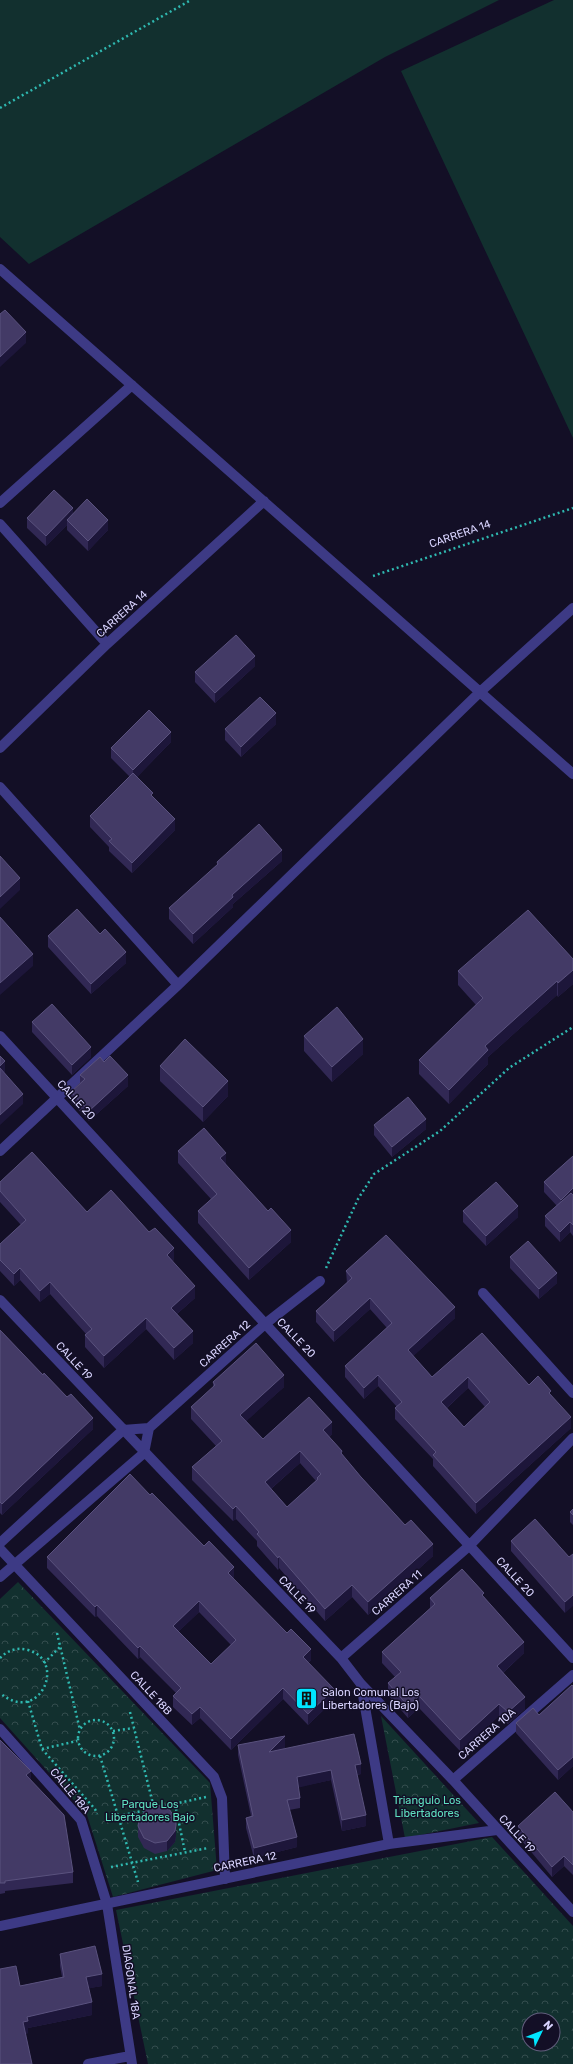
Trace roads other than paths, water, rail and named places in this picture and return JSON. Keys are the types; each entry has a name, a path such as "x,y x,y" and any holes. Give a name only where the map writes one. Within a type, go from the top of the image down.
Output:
{"street":[{"path":"0,269 573,774"},
{"path":"0,503 132,385"},
{"name":"CARRERA 14","path":"0,748 107,644 264,502"},
{"path":"0,524 107,644"},
{"path":"0,1151 178,985 480,692 573,608"},
{"path":"0,787 178,985"},
{"name":"CALLE 20","path":"0,1036 573,1658"},
{"name":"CARRERA 12","path":"149,1428 265,1324 320,1281"},
{"path":"483,1293 573,1394"},
{"name":"CALLE 19","path":"0,1300 144,1453 341,1658 361,1684 453,1780 573,1912"},
{"path":"0,1542 123,1430 149,1428 144,1453 0,1577"},
{"name":"CARRERA 11","path":"341,1658 469,1546 573,1438"},
{"name":"CALLE 18B","path":"0,1549 13,1565 214,1777 221,1794 225,1879"},
{"name":"CARRERA 10A","path":"453,1780 573,1675"},
{"path":"361,1684 389,1844"},
{"name":"CALLE 18A","path":"0,1729 81,1820 107,1904"},
{"name":"CARRERA 12","path":"0,1926 389,1844 497,1830"},
{"name":"DIAGONAL 18A","path":"107,1904 131,2060"},
{"path":"88,2064 131,2060"}],"place":[{"name":"Salon Comunal Los Libertadores (Bajo)","path":"307,1698"}],"park label":[{"name":"Triangulo Los Libertadores","path":"427,1806"},
{"name":"Parque Los Libertadores Bajo","path":"150,1810"}]}
